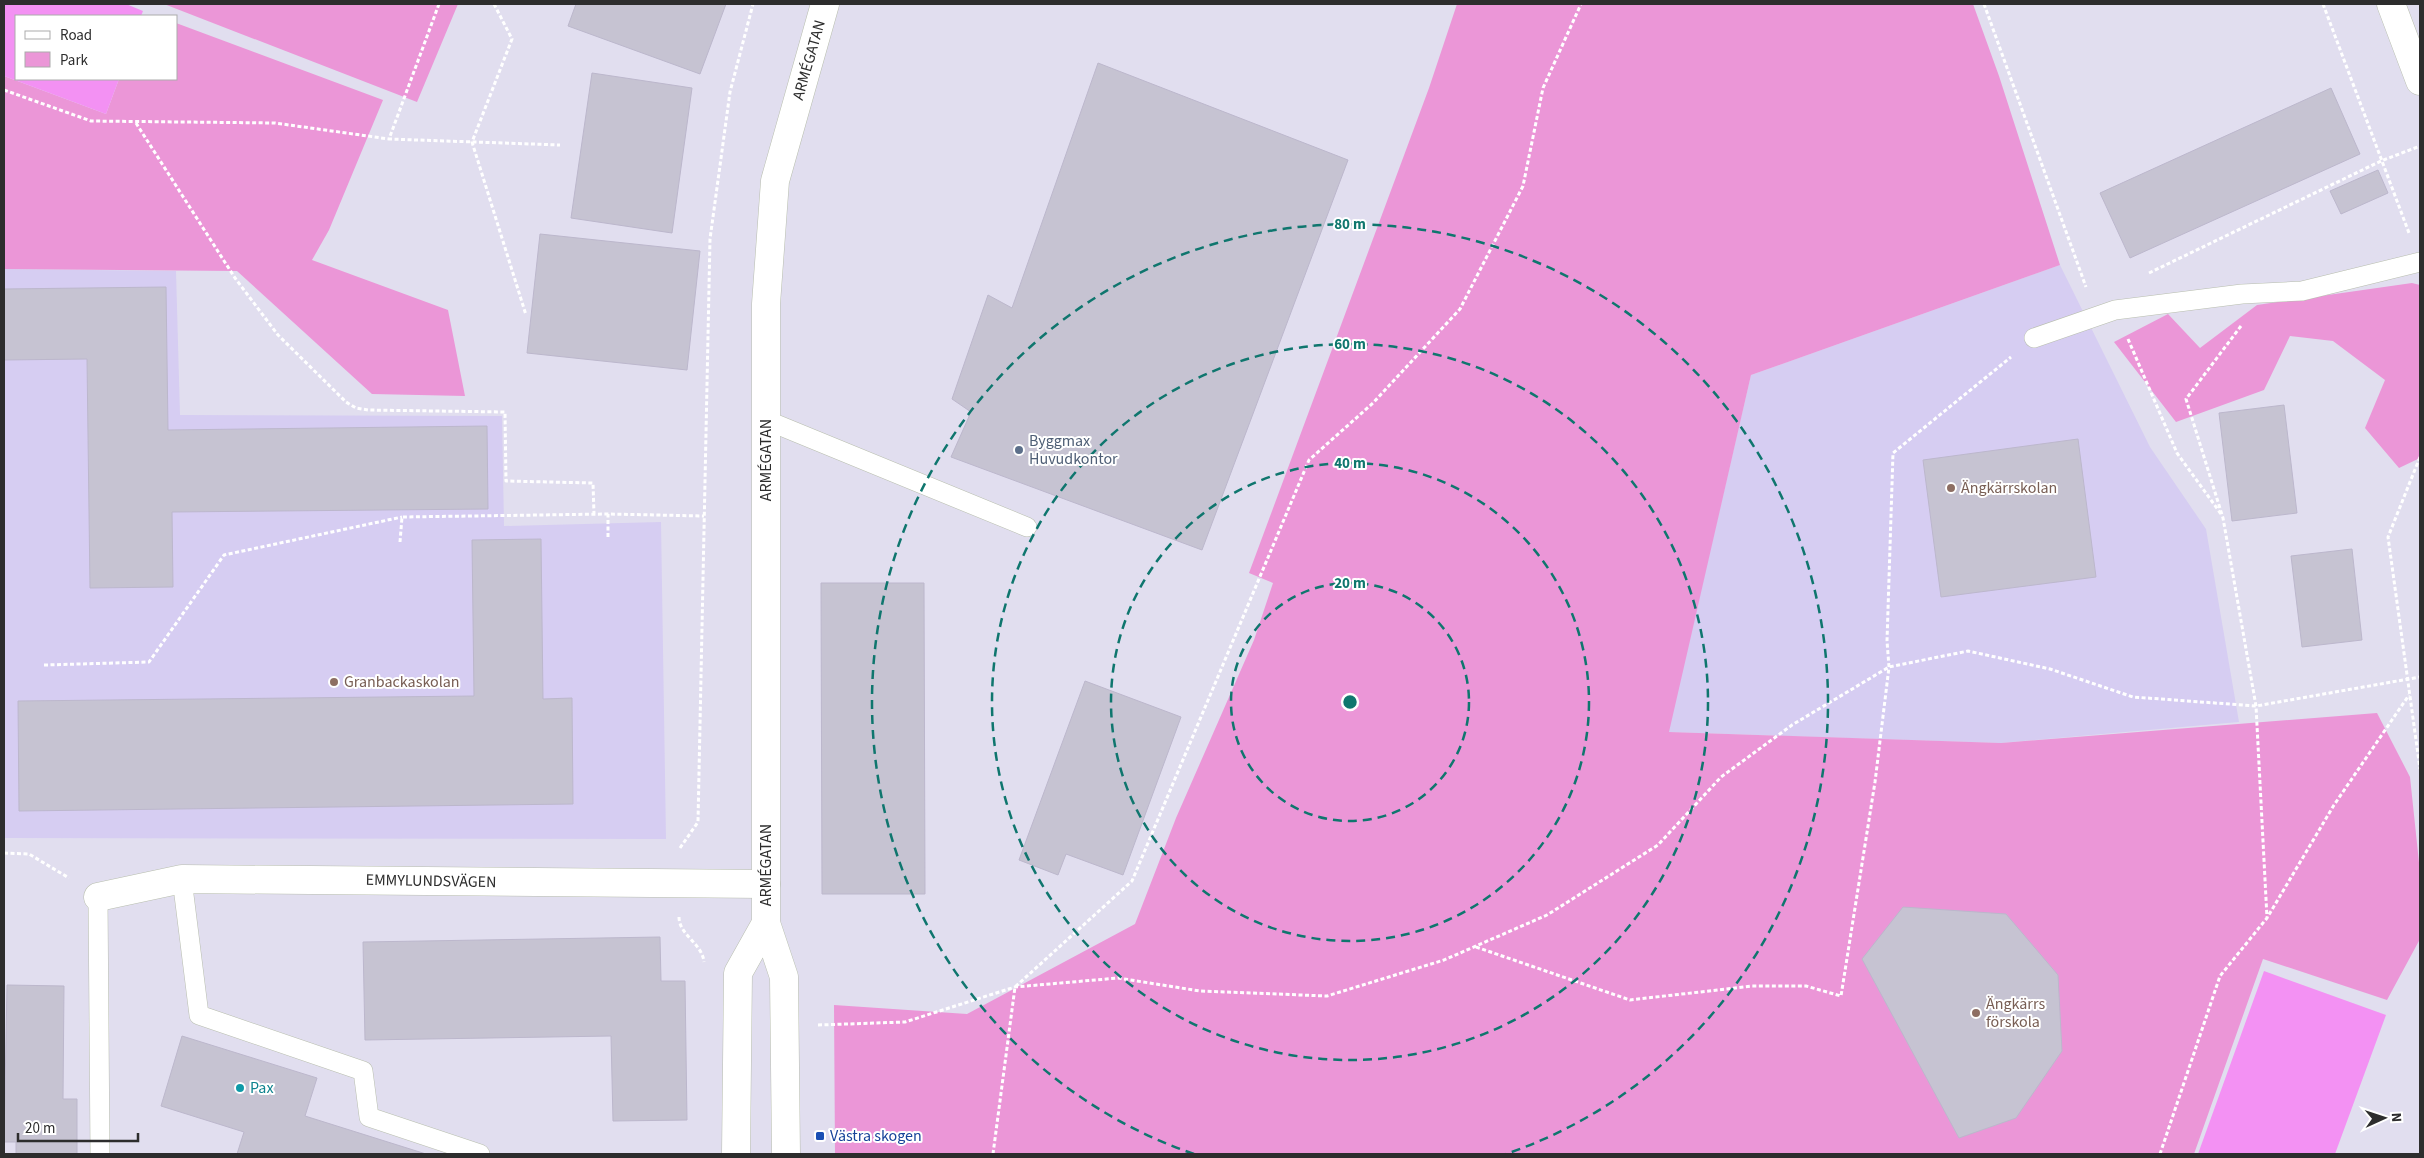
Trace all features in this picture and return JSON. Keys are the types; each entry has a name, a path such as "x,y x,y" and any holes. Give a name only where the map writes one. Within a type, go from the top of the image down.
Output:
{"street":[{"name":"ARMÉGATAN","path":"786,1154 784,977 766,923 766,304 775,181 825,4"},
{"path":"2391,4 2417,64"},
{"name":"EMMYLUNDSVÄGEN","path":"98,897 182,879 766,884"},
{"name":"ARMÉGATAN","path":"736,1154 738,973 766,923"}],"lane":[{"path":"2034,338 2115,310 2242,294 2302,291 2420,262"},
{"path":"766,420 1027,527"},
{"path":"182,879 199,1015 363,1071 369,1118 480,1154"},
{"path":"98,897 100,1154"}],"path":[{"path":"389,138 439,4"},
{"path":"494,4 512,39 472,142 526,315"},
{"path":"704,964 703,954 679,925 678,883 680,847 698,822 710,239 730,92 753,4"},
{"path":"993,1154 1015,987 1132,881 1309,460 1373,403 1460,309 1523,186 1543,88 1581,4"},
{"path":"1984,4 2084,286 2115,310 2177,453 2223,518"},
{"path":"2323,4 2410,238"},
{"path":"4,90 90,122 275,123 389,138 560,145"},
{"path":"136,123 235,278 278,335 346,402 356,408 368,410 505,412 506,481 593,483 594,514"},
{"path":"2115,310 2143,276 2381,161 2420,146"},
{"path":"2266,293 2186,399 2223,518 2256,706 2267,918"},
{"path":"1476,946 1630,1000 1752,986 1806,986 1841,996 1875,782 1889,667 1887,641 1893,453 2034,338"},
{"path":"2420,457 2388,537 2420,769"},
{"path":"44,665 149,662 224,556 402,517 594,514 704,516"},
{"path":"608,514 608,537"},
{"path":"400,542 402,517"},
{"path":"784,1025 905,1022 1015,987 1118,978 1200,991 1327,996 1444,960 1547,915 1658,845 1721,777 1792,725 1889,667 1968,651 2050,669 2133,697 2256,706 2420,677"},
{"path":"2160,1154 2220,976 2267,918 2334,805 2409,695"},
{"path":"4,853 29,854 98,897"}],"shaded area":[{"path":"4,4 126,4 143,11 141,15 15,15 15,80 119,80 106,114 4,76"},
{"name":"Ängkärrskolan","path":"2060,265 2150,447 2206,529 2239,722 2001,743 1668,732 1751,375"},
{"name":"Granbackaskolan","path":"4,269 176,271 180,415 502,416 504,526 661,522 666,839 4,838"},
{"path":"2264,971 2386,1015 2335,1154 2198,1154"}],"green space":[{"path":"164,4 458,4 417,102"},
{"path":"1457,4 1973,4 1999,76 2060,265 1751,375 1669,732 2001,743 2377,713 2410,777 2420,872 2420,939 2387,1000 2263,959 2194,1154 835,1154 834,1005 967,1014 1135,924 1176,818 1254,640 1273,583 1249,573 1429,88"},
{"path":"178,24 383,100 329,230 312,260 448,310 465,396 372,394 237,271 4,269 4,76 106,114 119,80 178,80"},
{"path":"2412,283 2420,285 2420,458 2399,468 2365,428 2385,380 2333,341 2290,336 2264,390 2176,422 2114,342 2168,314 2200,348 2257,305"}],"building":[{"path":"576,4 726,4 700,74 568,26"},
{"path":"1098,63 1348,160 1202,550 951,457 971,412 952,399 988,295 1012,308"},
{"path":"592,73 692,88 672,233 571,218"},
{"path":"2331,88 2360,154 2130,258 2100,193"},
{"path":"2378,170 2388,193 2341,214 2330,191"},
{"path":"540,234 700,251 687,370 527,353"},
{"path":"166,287 168,430 487,426 488,509 172,512 173,587 90,588 87,359 4,360 4,289"},
{"path":"2284,405 2297,513 2232,521 2219,413"},
{"path":"2078,439 2096,577 1941,597 1923,460"},
{"path":"541,539 543,699 572,698 573,804 19,811 18,701 474,696 472,540"},
{"path":"2352,549 2362,640 2302,647 2291,556"},
{"path":"821,583 924,583 925,894 822,894"},
{"path":"1085,681 1181,717 1123,875 1066,854 1058,875 1019,860"},
{"name":"Ängkärrs förskola","path":"1903,907 2006,914 2058,975 2062,1051 2016,1118 1959,1138 1862,959"},
{"path":"660,937 661,981 685,981 687,1120 613,1121 611,1036 365,1040 363,942"},
{"path":"7,985 64,986 63,1099 77,1099 77,1154 16,1154 16,1142 4,1142"},
{"name":"Pax","path":"182,1036 317,1078 305,1116 426,1154 237,1154 244,1132 161,1106"}],"place":[{"name":"Byggmax Huvudkontor","path":"1019,450"},
{"name":"Ängkärrskolan","path":"1951,488"},
{"name":"Granbackaskolan","path":"334,682"},
{"name":"Ängkärrs förskola","path":"1976,1013"},
{"name":"Pax","path":"240,1088"},
{"name":"Västra skogen","path":"820,1136"}]}
